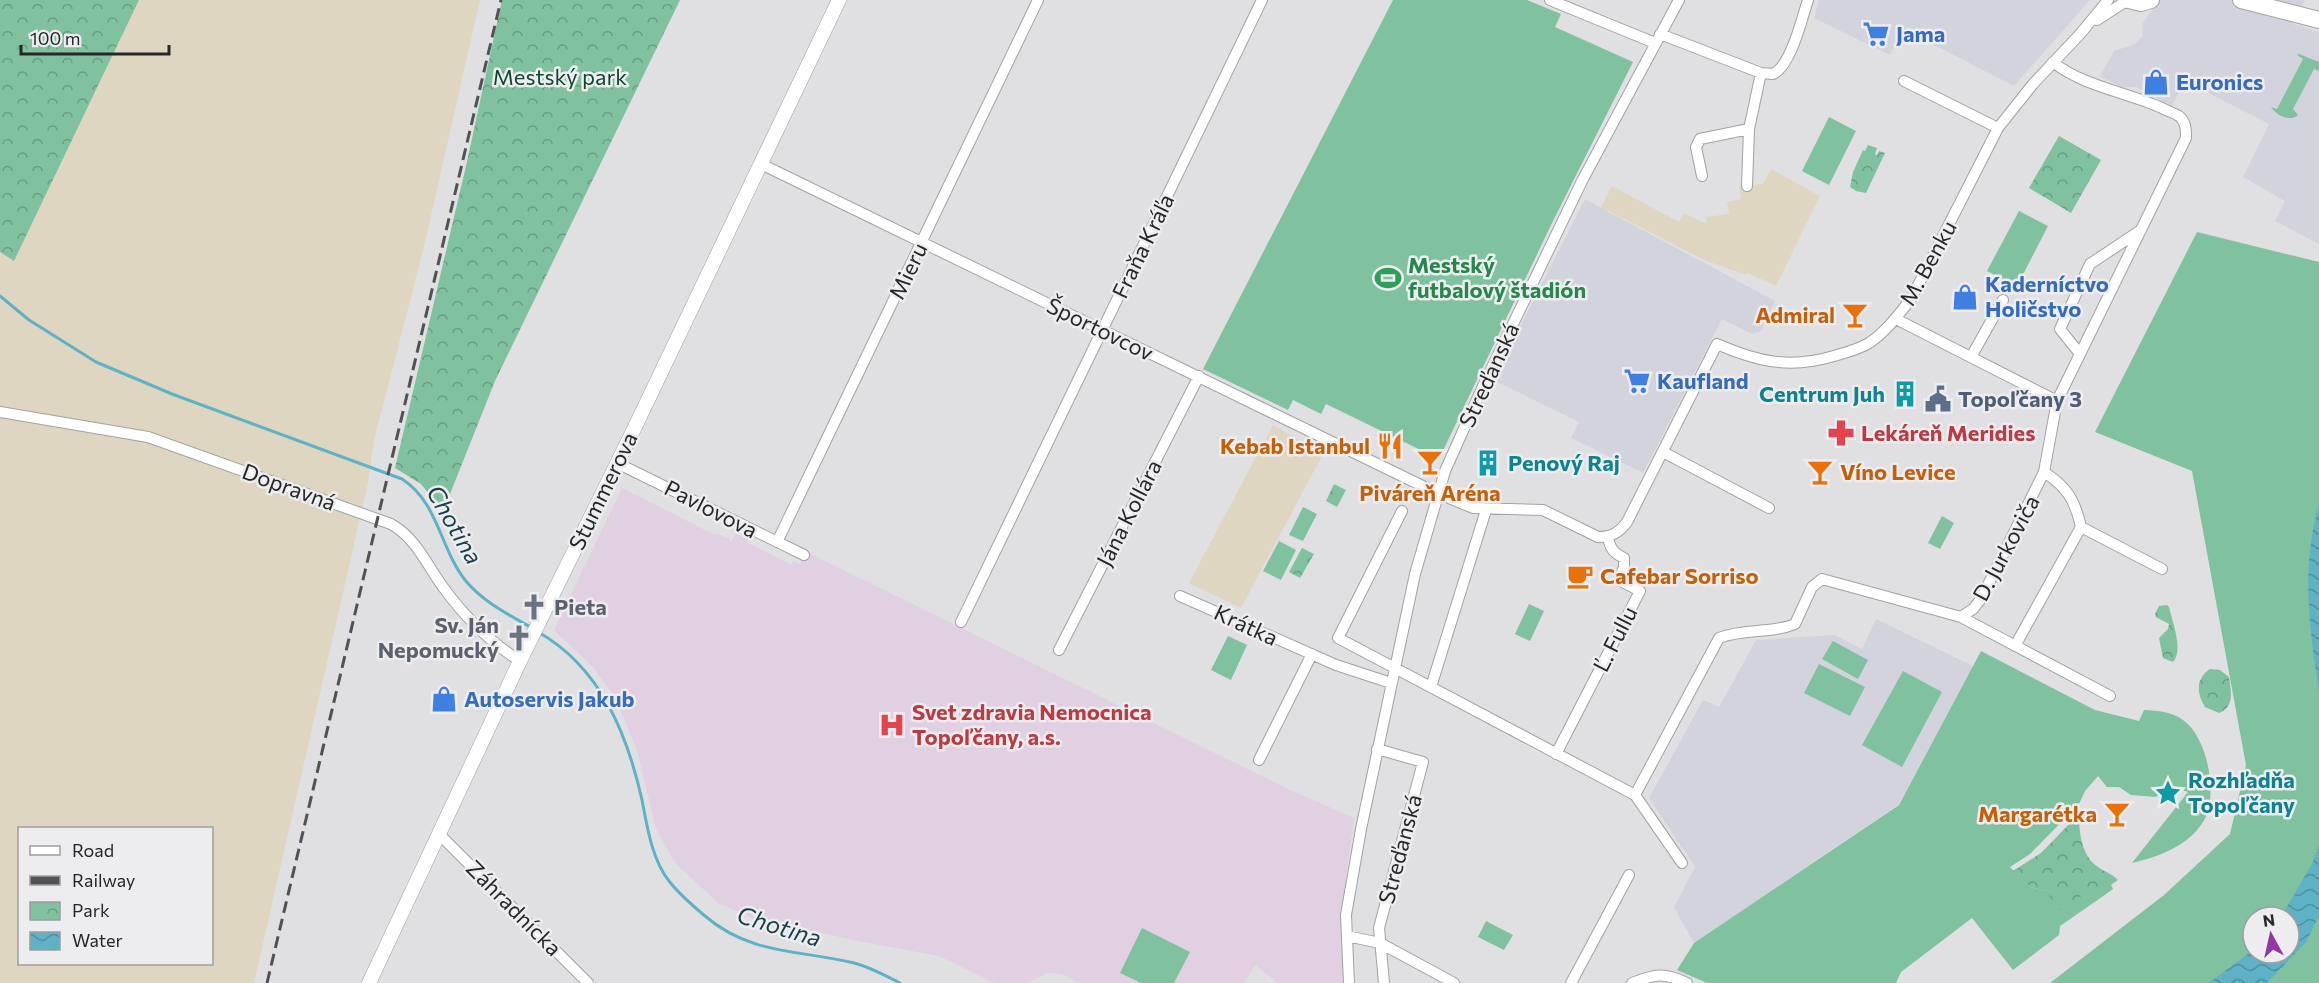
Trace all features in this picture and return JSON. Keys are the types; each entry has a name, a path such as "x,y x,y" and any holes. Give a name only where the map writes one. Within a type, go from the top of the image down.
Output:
{"main road":[{"path":"2131,1 2151,0"},
{"path":"2241,0 2319,20"}],"street":[{"name":"Stummerova","path":"369,983 530,640 839,0"},
{"name":"Mieru","path":"777,542 1038,0"},
{"name":"Fraňa Kráľa","path":"961,622 1262,0"},
{"path":"1550,0 1767,75 1779,72 1783,66 1799,30 1808,0"},
{"name":"Streďanská","path":"1349,983 1346,915 1377,748 1415,574 1445,471 1484,384 1587,171 1679,0"},
{"name":"M. Benku","path":"1663,452 1717,344 1751,358 1795,364 1842,354 1869,343 1896,319 1911,299 1998,128 2023,96 2108,0"},
{"name":"M. Benku","path":"2080,33 2105,13 2131,1"},
{"name":"D. Jurkoviča","path":"1961,617 1973,609 1981,599 2044,472 2057,401 2187,138 2186,126 2180,117 2137,97 2063,71 2053,62"},
{"path":"1748,186 1749,129 1761,73"},
{"path":"1904,81 1998,128"},
{"path":"1702,176 1696,147 1700,139 1749,129"},
{"name":"Športovcov","path":"761,164 1439,494 1473,508 1543,510 1598,537 1608,537"},
{"path":"2080,354 2060,329 2090,264 2141,230"},
{"path":"1971,357 2003,300"},
{"path":"1896,319 2057,401"},
{"name":"Jána Kollára","path":"1059,650 1199,376"},
{"name":"Dopravná","path":"0,412 148,437 391,524 410,537 443,586 471,620 498,646 520,661"},
{"path":"1608,537 1617,533 1627,522 1663,452 1769,508"},
{"name":"Pavlovova","path":"617,463 804,555"},
{"name":"D. Jurkoviča","path":"2044,472 2060,482 2072,499 2081,527"},
{"path":"1431,687 1486,510"},
{"path":"1401,511 1338,638 1635,795 1682,863"},
{"path":"2015,646 2081,527 2162,569"},
{"name":"Ľ. Fullu","path":"1556,754 1640,591 1619,580 1624,567 1623,558 1616,554 1610,546 1608,537"},
{"name":"D. Jurkoviča","path":"1635,795 1719,638 1732,632 1782,629 1795,624 1812,587 1822,579 1961,617 2110,696"},
{"name":"Krátka","path":"1180,596 1312,654 1391,683"},
{"path":"1259,760 1312,654"},
{"name":"Streďanská","path":"1377,748 1423,762 1379,928 1384,983"},
{"name":"Záhradnícka","path":"439,834 588,983"},
{"path":"1572,983 1629,875"},
{"path":"1347,936 1380,943 1454,983"},
{"path":"1632,983 1653,975 1671,976 1687,983"}],"shaded area":[{"path":"139,0 480,0 423,251 374,440 368,483 254,983 0,983 0,249 14,261"},
{"path":"1819,0 2090,0 2014,86 1905,30 1890,55 1814,18"},
{"path":"2159,0 2305,0 2293,24 2319,32 2319,244 2275,221 2285,201 2243,177 2269,124 2185,81 2172,106 2136,87 2121,87 2100,76 2114,51 2135,44 2143,36 2142,24"},
{"path":"1771,169 1820,196 1776,286 1748,273 1746,275 1704,260 1601,207 1612,186 1679,222 1684,213 1707,224 1706,217 1729,214 1727,202 1741,199 1739,186 1763,184"},
{"path":"1585,199 1775,301 1761,331 1752,334 1722,319 1643,473 1571,438 1579,422 1493,380"},
{"path":"1273,425 1323,454 1241,608 1189,583"},
{"name":"Svet zdravia Nemocnica Topoľčany, a.s.","path":"622,488 715,535 716,533 730,539 730,543 736,533 748,539 747,542 791,565 794,561 800,564 807,550 817,557 1282,786 1354,818 1341,932 1344,983 1277,983 1255,965 1245,983 1079,983 1062,974 1047,973 1027,983 994,983 939,956 753,918 718,903 675,863 656,829 637,750 616,699 592,666 554,630"},
{"path":"1876,619 1973,666 1899,804 1694,943 1674,907 1695,867 1649,798 1703,700 1719,707 1756,640 1835,635 1862,649"}],"green space":[{"path":"0,0 139,0 14,261 0,252"},
{"name":"Mestský park","path":"502,0 680,0 495,381 450,494 441,509 421,484 395,468 466,166"},
{"name":"Mestský futbalový štadión","path":"1393,0 1527,0 1561,14 1555,27 1633,62 1552,223 1439,459 1326,404 1321,414 1293,400 1288,410 1203,369"},
{"path":"2297,55 2319,62 2319,71 2314,69 2293,109 2298,115 2288,118 2280,115 2271,107 2277,109 2303,59"},
{"path":"1829,117 1856,131 1829,185 1802,171"},
{"path":"2059,136 2101,160 2071,213 2029,188"},
{"path":"1868,145 1877,148 1875,154 1877,155 1879,151 1885,153 1866,193 1850,187 1853,172 1863,150 1865,151"},
{"path":"2019,211 2048,226 2017,286 1987,271"},
{"path":"2197,232 2319,262 2319,983 2050,983 2164,895 2230,834 2246,765 2192,471 2095,432"},
{"path":"1334,484 1346,490 1337,507 1326,501"},
{"path":"1303,507 1317,514 1303,541 1289,535"},
{"path":"1942,516 1954,523 1940,549 1928,543"},
{"path":"1279,541 1296,550 1281,580 1263,571"},
{"path":"1302,548 1314,554 1300,578 1289,572"},
{"path":"1529,604 1544,611 1530,641 1515,634"},
{"path":"2167,605 2177,643 2176,657 2173,662 2163,658 2159,638 2168,629 2169,624 2156,617 2155,614 2159,606"},
{"path":"1228,636 1247,645 1231,680 1211,670"},
{"path":"1833,641 1868,660 1858,679 1822,659"},
{"path":"1981,651 2095,710 2139,721 2144,710 2160,711 2183,720 2192,728 2205,753 2210,783 2208,811 2197,830 2172,849 2132,863 2188,792 2166,784 2156,797 2131,795 2119,787 2107,787 2098,776 2085,791 2079,804 2030,854 2010,867 2030,887 2046,891 2092,890 2099,899 2060,926 2059,935 2013,970 1972,918 1901,972 1896,983 1707,983 1677,970 1694,943 1899,805"},
{"path":"1819,664 1865,687 1850,716 1804,693"},
{"path":"2210,669 2220,670 2229,677 2230,703 2219,713 2205,707 2200,696 2200,681"},
{"path":"1903,671 1942,692 1902,767 1862,745"},
{"path":"2073,820 2079,822 2081,840 2089,858 2118,880 2111,885 2113,889 2099,899 2091,890 2059,910 2046,891 2030,887 2013,871 2041,853"},
{"path":"1486,921 1513,935 1504,950 1478,937"},
{"path":"1142,928 1190,952 1174,983 1141,983 1120,973"}],"water":[{"path":"2319,504 2319,691 2312,644 2308,575 2313,528"},
{"path":"2319,846 2319,916 2301,947 2301,905 2288,905 2312,864"},
{"path":"2241,959 2241,965 2284,965 2267,983 2209,983"}],"waterway":[{"name":"Chotina","path":"0,296 29,320 96,362 172,394 402,479 424,500 465,580 488,601 532,628"},
{"name":"Chotina","path":"538,632 560,647 578,664 608,704 636,775 654,853 663,873 682,895 722,929 740,938 776,949 854,963 900,983"}],"railway":[{"path":"267,983 501,0"}],"place":[{"name":"Jama","path":"1876,34"},
{"name":"Euronics","path":"2156,82"},
{"name":"Mestský futbalový štadión","path":"1388,278"},
{"name":"Kaderníctvo Holičstvo","path":"1965,297"},
{"name":"Admiral","path":"1855,315"},
{"name":"Kaufland","path":"1637,381"},
{"name":"Centrum Juh","path":"1905,394"},
{"name":"Topoľčany 3","path":"1938,399"},
{"name":"Lekáreň Meridies","path":"1841,433"},
{"name":"Kebab Istanbul","path":"1390,446"},
{"name":"Piváreň Aréna","path":"1430,462"},
{"name":"Penový Raj","path":"1488,463"},
{"name":"Víno Levice","path":"1820,472"},
{"name":"Cafebar Sorriso","path":"1580,576"},
{"name":"Pieta","path":"534,607"},
{"name":"Sv. Ján Nepomucký","path":"519,638"},
{"name":"Autoservis Jakub","path":"444,699"},
{"name":"Svet zdravia Nemocnica Topoľčany, a.s.","path":"892,725"},
{"name":"Rozhľadňa Topoľčany","path":"2168,793"},
{"name":"Margarétka","path":"2117,814"}]}
